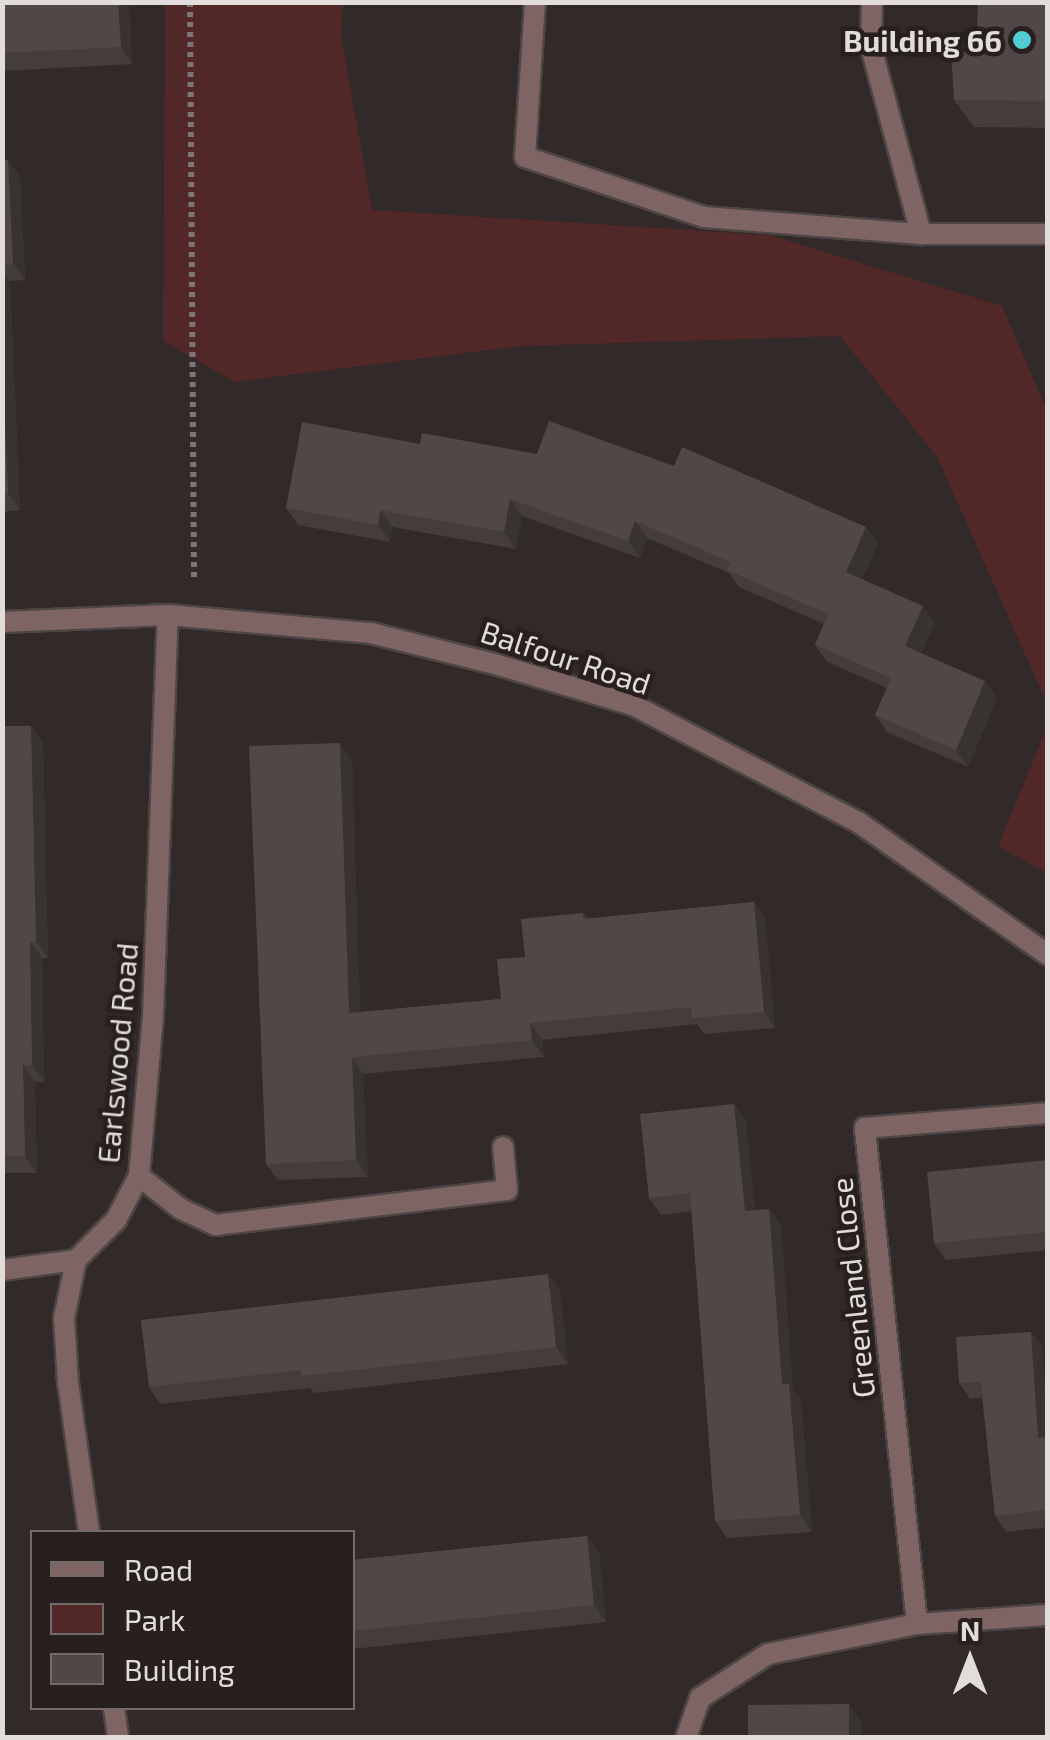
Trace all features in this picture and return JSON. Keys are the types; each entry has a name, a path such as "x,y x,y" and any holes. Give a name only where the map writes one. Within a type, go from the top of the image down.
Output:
{"street":[{"path":"536,2 525,157 704,217 921,234 1048,234"},
{"path":"872,2 870,47 921,234"},
{"name":"Balfour Road","path":"2,622 168,615 370,633 498,664 633,706 858,822 1048,955"},
{"name":"Earlswood Road","path":"76,1260 116,1220 139,1176 153,1016 168,615"},
{"name":"Greenland Close","path":"917,1624 865,1128 1048,1112"},
{"path":"139,1176 181,1209 215,1225 507,1190 503,1147"},
{"path":"2,1270 76,1260 64,1318 68,1384 89,1530"},
{"path":"686,1738 700,1698 768,1654 917,1624 1048,1615"},
{"path":"114,1710 118,1738"}],"path":[{"path":"190,2 194,617"}],"green space":[{"path":"165,3 343,3 341,35 372,210 769,235 1002,306 1047,411 1047,703 937,457 840,336 522,346 235,382 163,341"},
{"path":"1047,727 1047,873 998,846"}],"building":[{"path":"2,2 118,2 121,47 2,53"},
{"name":"Building 66","path":"978,2 1048,2 1048,101 954,100 951,50 976,54"},
{"path":"2,160 8,160 13,263 2,264"},
{"path":"2,362 8,493 2,494"},
{"path":"549,421 674,466 682,447 866,527 846,572 923,606 905,646 985,681 956,750 875,715 891,678 815,645 828,614 727,570 731,562 635,521 628,541 510,499 504,532 380,510 378,525 286,508 302,422 420,444 422,433 537,454"},
{"path":"2,726 31,726 36,941 30,941 32,1065 23,1065 25,1156 2,1156"},
{"path":"340,743 349,1013 501,999 497,959 525,957 521,919 583,913 583,919 754,902 764,1012 692,1018 691,1007 530,1023 532,1040 352,1057 356,1160 266,1164 249,746"},
{"path":"734,1104 745,1211 769,1209 782,1384 789,1384 800,1515 715,1521 690,1193 649,1198 640,1114"},
{"path":"1048,1160 1048,1232 934,1243 927,1172"},
{"path":"548,1274 556,1347 302,1376 301,1370 149,1387 141,1320"},
{"path":"1031,1332 1038,1438 1048,1437 1048,1510 995,1516 981,1382 959,1383 956,1337"},
{"path":"587,1536 594,1605 355,1631 355,1560"},
{"path":"849,1704 849,1738 748,1738 748,1705"}],"place":[{"name":"Building 66","path":"1022,40"}]}
